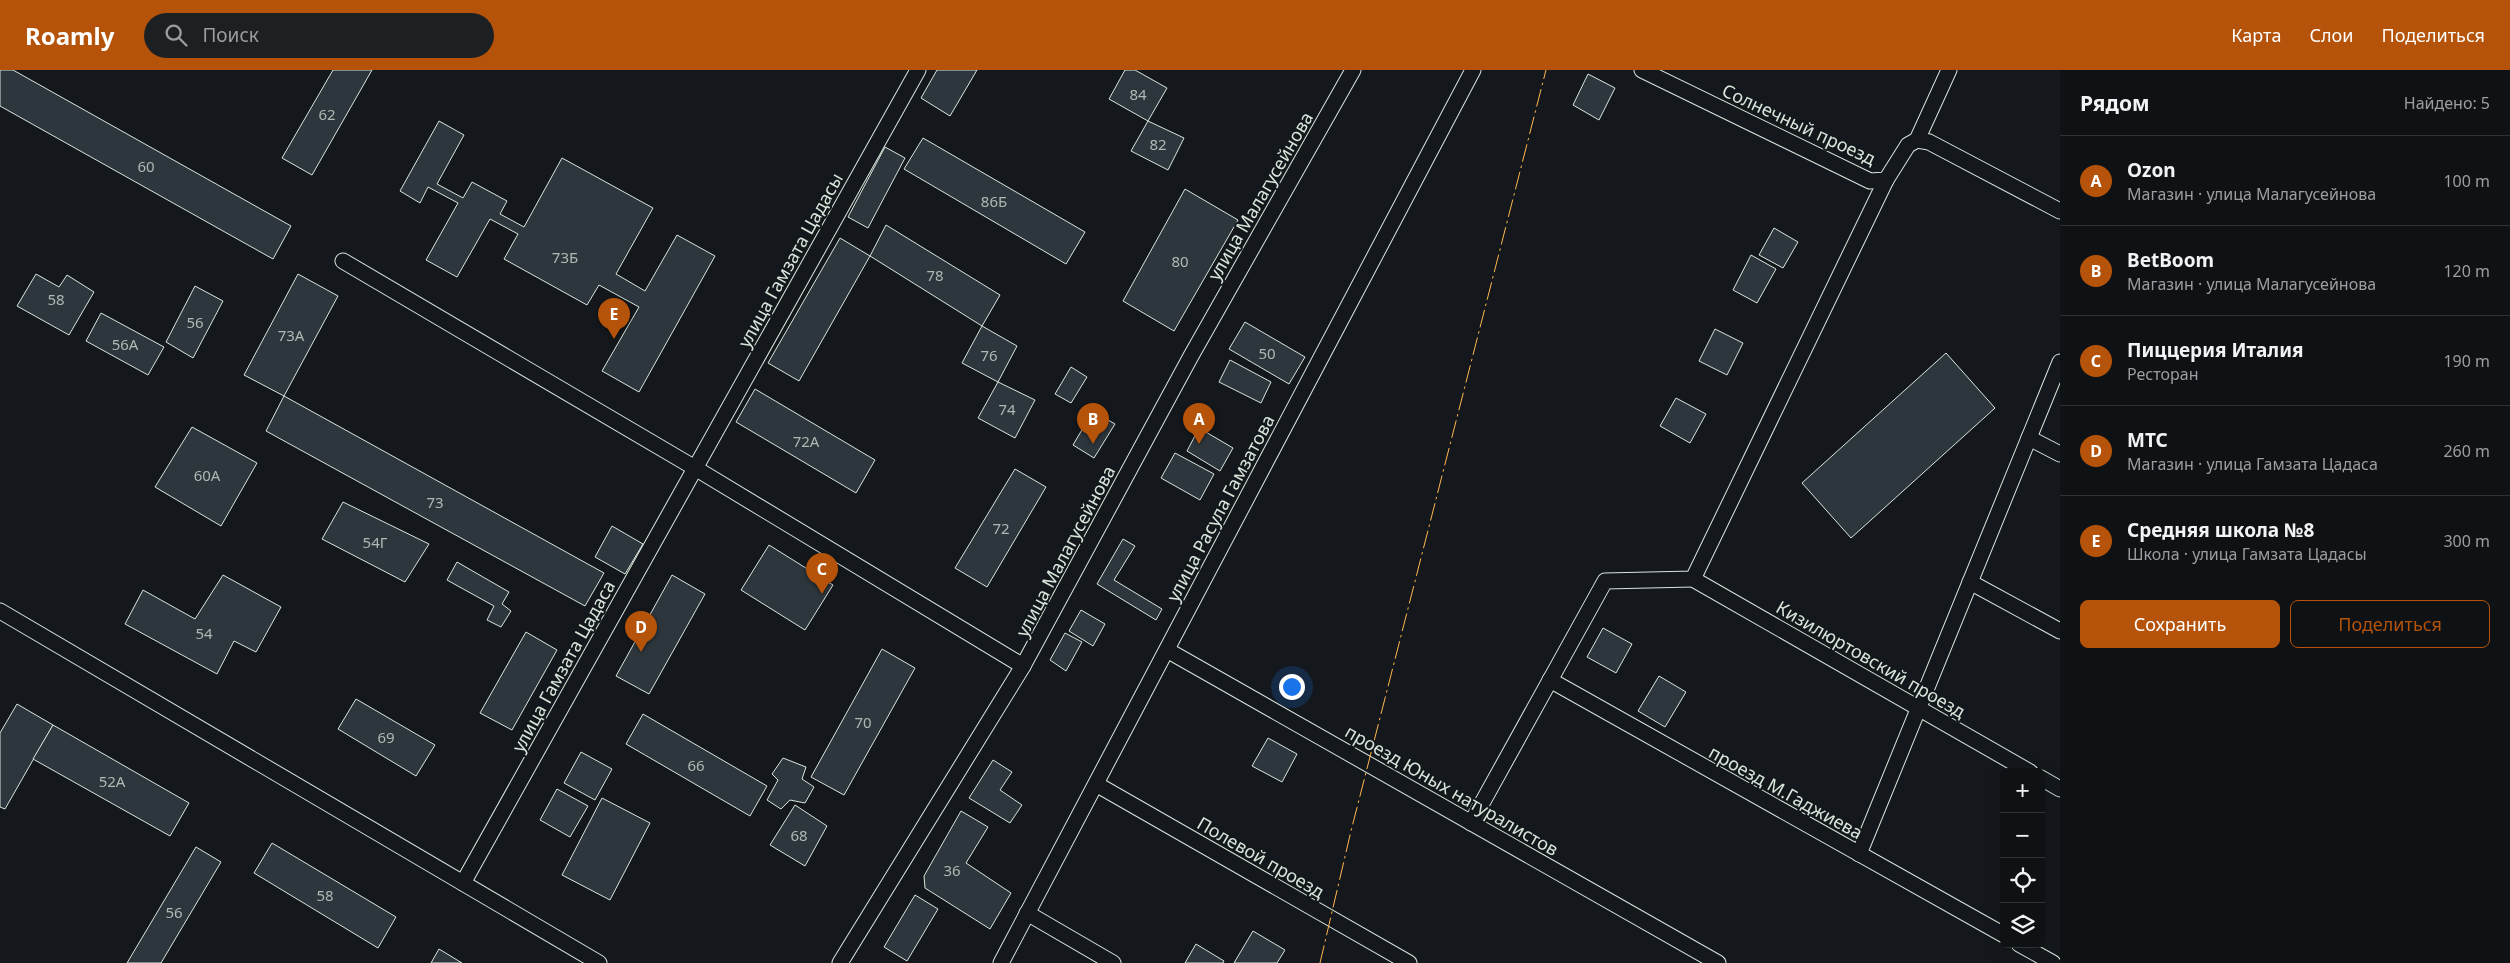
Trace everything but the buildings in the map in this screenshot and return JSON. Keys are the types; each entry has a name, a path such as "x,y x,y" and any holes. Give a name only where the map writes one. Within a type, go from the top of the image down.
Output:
{"street":[{"name":"улица Гамзата Цадасы","path":"695,468 918,70"},
{"name":"улица Малагусейнова","path":"840,963 1023,666 1191,356 1353,70"},
{"name":"улица Расула Гамзатова","path":"1001,963 1473,70"},
{"name":"Солнечный проезд","path":"1642,70 1870,181 1886,180 1908,145 1917,140 1949,70"},
{"path":"1917,140 1928,142 2060,211"},
{"path":"1472,823 1605,581 1693,579 1886,180"},
{"path":"343,261 695,468 1023,666"},
{"path":"1859,854 2060,362"},
{"path":"2029,438 2060,454"},
{"name":"улица Гамзата Цадаса","path":"463,883 695,468"},
{"name":"Кизилюртовский проезд","path":"1693,579 2023,768"},
{"path":"1970,582 2060,631"},
{"path":"0,611 599,963"},
{"name":"проезд Юных натуралистов","path":"1167,650 1718,963"},
{"name":"проезд М.Гаджиева","path":"1550,680 2000,934"},
{"path":"2045,780 2060,789"},
{"name":"Полевой проезд","path":"1096,784 1409,963"},
{"path":"1028,913 1113,963"},
{"path":"2026,948 2053,963"}],"power":[{"path":"1320,963 1351,831 1546,70"}],"place":[{"name":"Средняя школа №8","path":"614,339"},
{"name":"BetBoom","path":"1093,444"},
{"name":"Ozon","path":"1199,444"},
{"name":"Пиццерия Италия","path":"822,594"},
{"name":"МТС","path":"641,652"}]}
